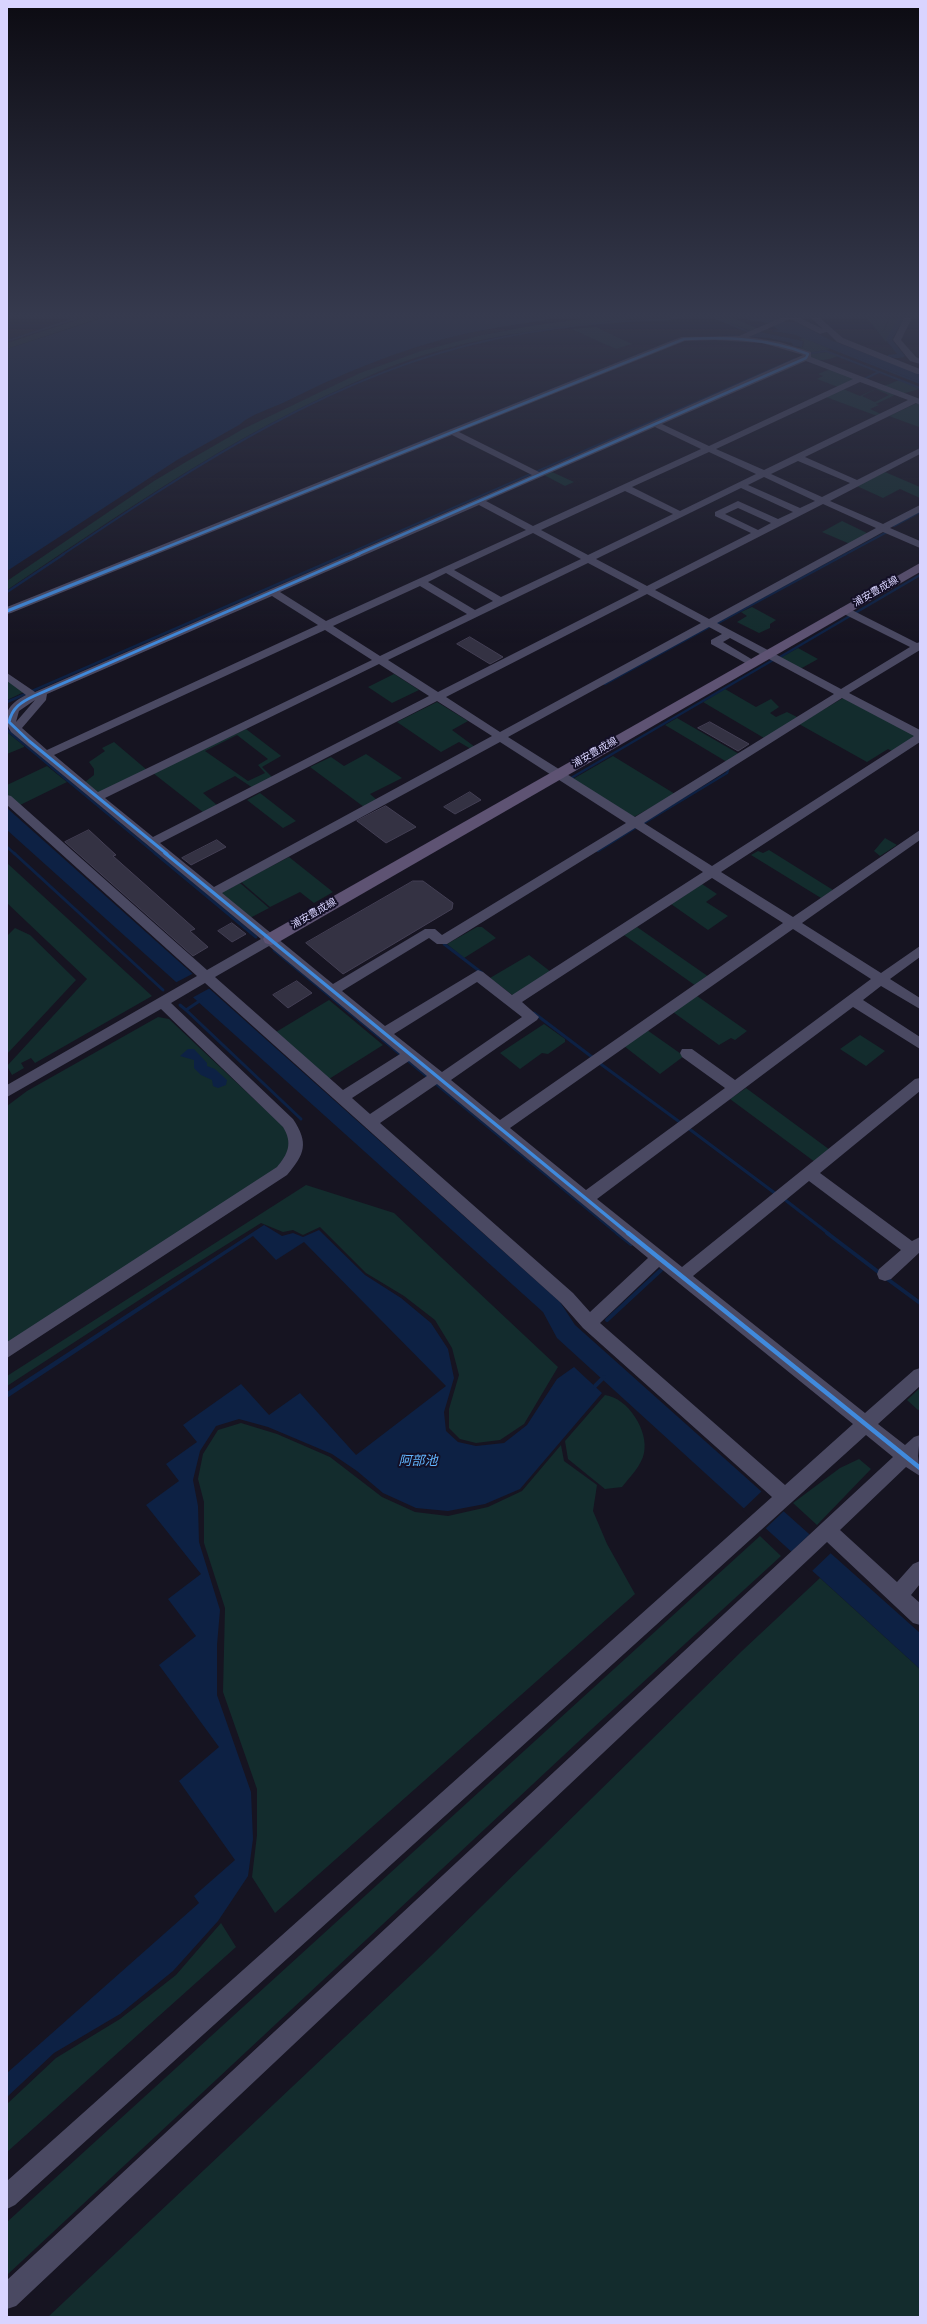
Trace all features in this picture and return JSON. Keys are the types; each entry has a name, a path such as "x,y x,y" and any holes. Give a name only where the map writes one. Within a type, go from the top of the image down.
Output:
{"main road":[{"name":"浦安豊成線","path":"271,939 753,662 849,613 920,567"}],"street":[{"path":"7,611 466,426"},
{"path":"648,426 504,487 479,501 307,572 273,592 34,694 14,708 10,715 9,722 15,730 45,755 385,1033 405,1056 499,1128 683,1275 865,1425 920,1468"},
{"path":"659,426 920,544"},
{"path":"45,755 757,426"},
{"path":"97,797 680,514 864,426"},
{"path":"452,432 536,473"},
{"path":"152,842 920,451"},
{"path":"798,458 857,483"},
{"path":"741,485 801,512"},
{"path":"624,487 680,514"},
{"path":"479,501 920,736 512,1002"},
{"path":"758,533 718,514 738,504 778,523"},
{"path":"213,893 920,508"},
{"path":"446,569 501,602"},
{"path":"420,582 474,614"},
{"path":"273,592 501,736 792,924 920,1004"},
{"path":"849,613 919,646"},
{"path":"730,634 715,642 753,662"},
{"path":"334,990 430,932 442,941 636,823 919,646"},
{"path":"7,676 42,698 15,730"},
{"path":"7,799 567,1298 589,1323 782,1498"},
{"path":"499,1128 920,834"},
{"path":"7,1092 271,939"},
{"path":"586,1199 855,1002 881,979 920,950"},
{"path":"370,1122 532,1017 478,975 385,1033"},
{"path":"7,1351 282,1171 293,1159 298,1144 295,1132 288,1123 162,1002"},
{"path":"855,1002 920,1044"},
{"path":"687,1053 736,1088"},
{"path":"342,1097 405,1056"},
{"path":"683,1275 920,1082"},
{"path":"810,1173 916,1247 885,1274"},
{"path":"589,1323 660,1257"},
{"path":"7,2198 920,1375"},
{"path":"7,2297 825,1534 920,1443"},
{"path":"825,1534 898,1595 920,1616"},
{"path":"898,1595 920,1570"}],"green space":[{"path":"248,426 266,426 201,463 7,590 7,581 154,481"},
{"path":"552,472 574,482 565,486 544,475"},
{"path":"885,472 920,487 920,498 900,489 883,498 857,486"},
{"path":"842,521 869,534 850,544 822,532"},
{"path":"752,607 776,620 770,624 770,628 759,633 737,622 747,616 741,612"},
{"path":"798,648 818,659 800,669 780,658"},
{"path":"394,674 419,690 392,703 368,687"},
{"path":"7,679 24,692 7,700"},
{"path":"725,689 756,707 771,699 779,707 770,713 776,717 787,712 799,718 764,738 703,702"},
{"path":"843,698 916,736 892,751 888,749 867,762 799,724"},
{"path":"437,702 468,721 452,730 475,747 471,749 459,742 441,752 397,722"},
{"path":"677,718 739,754 727,762 665,725"},
{"path":"246,729 281,756 262,767 273,778 253,788 235,776 203,793 218,806 204,813 153,773","holes":["237,735 268,759 258,765 265,773 248,781 205,751"]},
{"path":"7,732 24,746 24,747 7,754"},
{"path":"114,742 147,770 99,793 85,782 94,775 94,769 89,762 105,751 102,748"},
{"path":"366,754 402,778 370,794 377,800 364,807 310,767 331,757 344,766"},
{"path":"613,756 675,794 634,817 573,779"},
{"path":"47,766 67,782 18,806 7,796 7,785"},
{"path":"260,793 296,821 283,828 247,800"},
{"path":"885,838 897,845 880,856 874,851"},
{"path":"769,850 833,890 821,898 751,855 758,851 763,853"},
{"path":"289,857 333,892 314,903 300,892 270,907 241,882"},
{"path":"7,863 152,996 35,1063 31,1058 21,1063 24,1068 12,1075 7,1066 87,979 7,903"},
{"path":"240,883 269,908 250,918 220,893"},
{"path":"702,884 717,894 706,902 728,916 708,930 671,904"},
{"path":"477,927 482,927 496,938 464,958 447,944"},
{"path":"637,927 709,977 696,986 624,935"},
{"path":"15,928 30,935 76,980 7,1054 7,936"},
{"path":"529,955 551,972 515,997 490,978"},
{"path":"697,996 747,1031 735,1040 731,1038 719,1045 673,1012"},
{"path":"329,1000 383,1045 329,1079 276,1032"},
{"path":"158,1017 169,1019 288,1131 293,1145 276,1170 7,1343 7,1106 27,1091"},
{"path":"544,1024 565,1039 565,1042 548,1054 542,1053 520,1069 500,1053"},
{"path":"647,1030 684,1056 660,1074 624,1046"},
{"path":"860,1035 885,1051 866,1066 840,1049"},
{"path":"746,1088 830,1150 815,1162 730,1099"},
{"path":"306,1185 394,1213 558,1367 524,1424 500,1440 476,1443 460,1439 449,1428 449,1409 459,1375 452,1348 435,1320 404,1296 366,1273 320,1227 303,1235 293,1230 283,1232 261,1223 173,1278 7,1386 7,1376"},
{"path":"920,1388 920,1409 918,1410 907,1400"},
{"path":"605,1395 622,1402 629,1409 640,1426 645,1444 641,1462 622,1487 605,1489 568,1459 565,1441"},
{"path":"241,1423 277,1434 330,1457 382,1497 415,1512 448,1516 488,1507 522,1491 561,1445 564,1461 597,1485 593,1511 607,1544 635,1594 275,1913 252,1877 257,1835 257,1789 223,1692 225,1608 204,1543 204,1502 198,1479 203,1454 218,1430"},
{"path":"859,1459 871,1469 817,1525 793,1503 840,1468"},
{"path":"760,1536 781,1556 593,1728 7,2275 7,2222"},
{"path":"820,1578 920,1669 920,2317 48,2317 431,1956 743,1650"},
{"path":"221,1923 236,1947 7,2152 7,2104 56,2058 120,2019 176,1975"}],"water":[{"path":"7,426 236,426 177,460 7,571"},
{"path":"7,808 560,1302 575,1325 920,1633 920,1669 557,1338 543,1312 7,830"},
{"path":"188,1049 194,1049 207,1063 207,1066 215,1069 227,1080 226,1085 218,1088 213,1086 212,1080 201,1075 194,1068 194,1060 180,1056"},
{"name":"阿部池","path":"264,1225 282,1236 293,1233 303,1237 319,1230 365,1275 401,1298 431,1323 448,1349 454,1378 444,1412 446,1431 458,1442 476,1446 504,1443 527,1425 557,1379 574,1367 602,1393 520,1489 485,1504 448,1511 416,1508 383,1493 357,1471 332,1454 268,1427 239,1419 216,1426 200,1451 193,1480 198,1506 199,1542 220,1610 217,1645 217,1695 251,1792 253,1839 248,1876 218,1921 173,1971 120,2014 54,2053 7,2097 7,2073 199,1903 194,1896 235,1860 179,1781 219,1747 159,1665 196,1636 168,1599 201,1574 146,1505 179,1481 166,1464 197,1442 183,1425 241,1384 269,1415 300,1393 356,1455 446,1386 304,1242 276,1260 253,1236 7,1398 7,1392"}],"pier":[{"path":"194,973 210,988 190,999 173,984"},
{"path":"763,1490 785,1510 764,1530 742,1510"},
{"path":"811,1533 832,1552 811,1572 790,1553"}],"building":[{"path":"470,637 503,657 490,664 457,644"},
{"path":"710,722 749,744 738,751 698,728"},
{"path":"470,792 481,800 455,814 444,807"},
{"path":"386,806 416,827 386,843 357,821"},
{"path":"89,830 116,855 113,856 195,929 190,931 208,947 193,956 65,842"},
{"path":"217,840 226,847 191,865 182,858"},
{"path":"413,881 423,881 453,903 452,909 343,974 306,943"},
{"path":"232,923 246,934 232,942 218,931"},
{"path":"297,981 312,993 288,1008 273,995"}],"waterway":[{"path":"62,555 112,521 215,456 267,426"},
{"path":"388,455 459,426"},
{"path":"345,555 640,426"},
{"path":"894,526 920,512"},
{"path":"844,555 887,532"},
{"path":"7,592 64,554"},
{"path":"7,702 347,554"},
{"path":"716,624 846,554"},
{"path":"780,657 920,575"},
{"path":"605,684 711,626"},
{"path":"571,778 773,660"},
{"path":"7,730 156,854"},
{"path":"644,823 727,773 729,767"},
{"path":"598,851 635,828"},
{"path":"7,847 15,854"},
{"path":"14,853 163,990"},
{"path":"155,853 256,937"},
{"path":"444,944 482,973"},
{"path":"274,950 618,1234"},
{"path":"186,1010 201,1000"},
{"path":"180,1005 186,1010"},
{"path":"186,1010 301,1119"},
{"path":"534,1013 592,1057"},
{"path":"598,1062 681,1123"},
{"path":"688,1128 776,1194"},
{"path":"784,1199 829,1234"},
{"path":"617,1233 631,1244"},
{"path":"827,1233 881,1274"},
{"path":"607,1320 661,1270"},
{"path":"886,1278 920,1303"},
{"path":"595,1386 604,1377"}],"cycle path":[{"path":"7,611 466,426"},
{"path":"650,426 25,700 14,709 9,722 29,741 586,1199 920,1468"}]}
